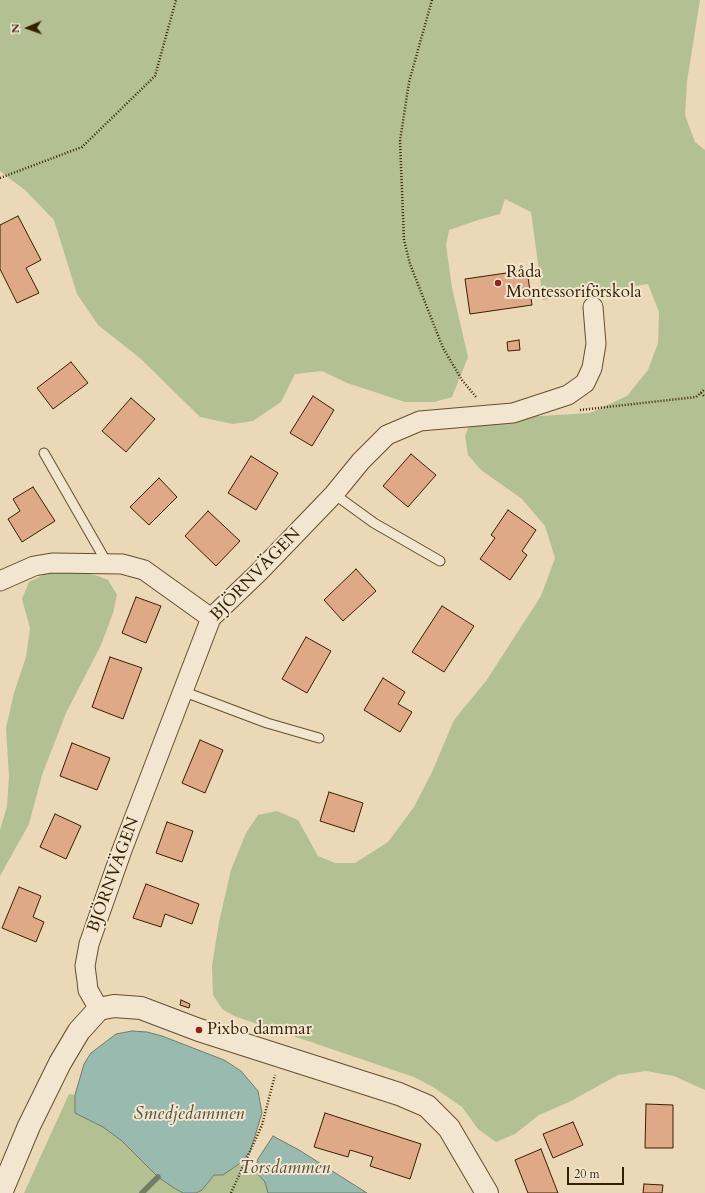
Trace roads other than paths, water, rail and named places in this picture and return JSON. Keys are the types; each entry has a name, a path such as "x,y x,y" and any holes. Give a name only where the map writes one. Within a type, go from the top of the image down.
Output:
{"street":[{"name":"BJÖRNVÄGEN","path":"100,1009 88,990 85,966 89,944 122,850 211,618 259,572 334,494 360,461 387,435 420,421 513,413 568,395 585,382 592,368 596,344 593,307"},
{"path":"0,581 34,566 52,563 122,564 144,570 211,618"},
{"path":"1,1193 29,1126 60,1063 79,1031 100,1009 114,1006 141,1008 178,1023 280,1057 399,1094 427,1106 449,1128 488,1193"}],"lane":[{"path":"44,453 107,563"},
{"path":"334,494 374,523 440,561"},
{"path":"182,691 267,723 319,738"}],"water":[{"name":"Smedjedammen","path":"132,1031 147,1032 162,1036 224,1060 241,1071 258,1091 262,1113 250,1152 239,1164 223,1175 214,1175 202,1190 196,1193 183,1193 174,1188 158,1177 122,1141 103,1127 75,1113 75,1095 84,1064 91,1053 116,1034"},
{"name":"Torsdammen","path":"273,1136 299,1150 367,1193 268,1193 265,1182 255,1171 258,1159"}],"waterway":[{"path":"142,1193 158,1177"}],"place":[{"name":"Råda Montessoriförskola","path":"498,283"},
{"name":"Pixbo dammar","path":"199,1030"}]}
